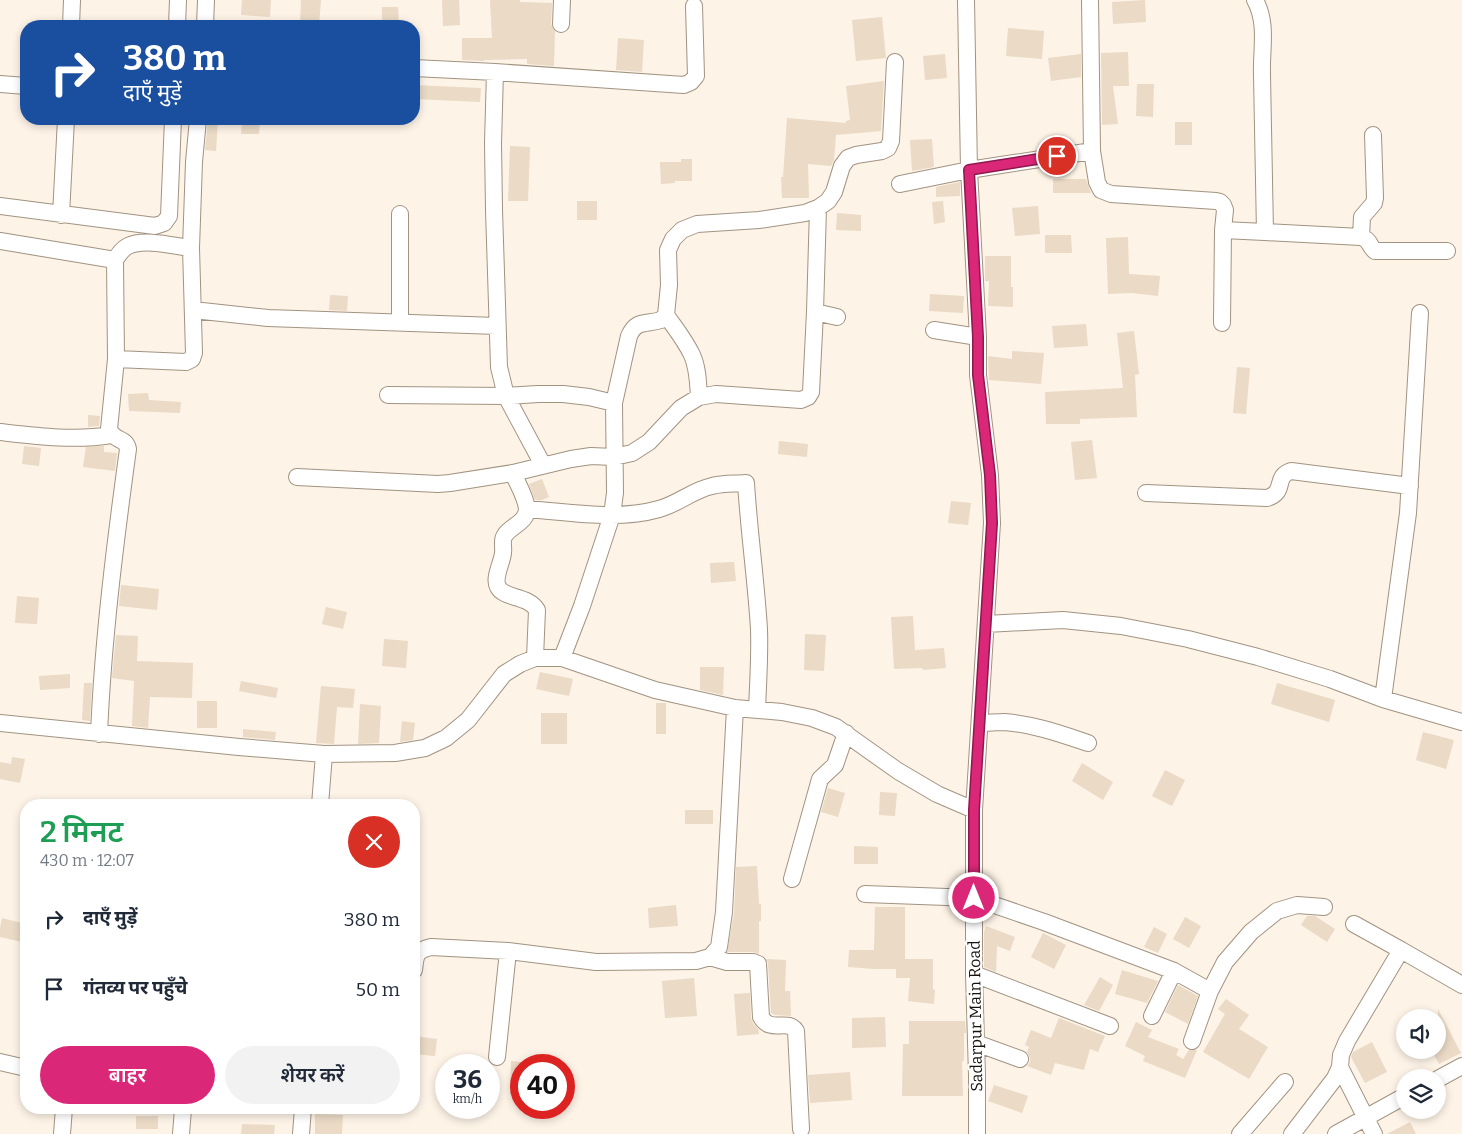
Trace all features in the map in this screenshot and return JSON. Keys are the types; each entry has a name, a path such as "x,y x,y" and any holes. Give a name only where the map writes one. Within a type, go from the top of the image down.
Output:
{"street":[{"path":"71,20 72,0"},
{"path":"177,20 178,0"},
{"path":"205,20 206,0"},
{"path":"561,24 562,0"},
{"name":"Sadarpur Main Road","path":"966,0 969,170 978,337 978,375 990,475 991,513 974,810 974,974 977,1134"},
{"path":"1090,0 1092,151 1097,182 1101,190 1111,194 1220,202 1224,205 1222,323"},
{"path":"1255,0 1260,8 1263,22 1261,66 1266,232"},
{"path":"420,68 684,85 691,82 696,76 694,6"},
{"path":"562,658 582,606 612,515 615,493 614,402 629,336 633,328 641,323 661,320 666,315 669,285 668,250 673,239 682,230 697,224 759,220 805,213 818,208 828,201 834,192 842,166 848,158 888,148 891,141 896,62"},
{"path":"495,72 493,143 499,368 506,396 543,465"},
{"path":"0,84 20,86"},
{"path":"61,214 66,125"},
{"path":"0,206 155,226 164,223 169,216 173,125"},
{"path":"116,359 186,362 192,359 194,353 191,248 194,162 197,125"},
{"path":"1361,237 1362,217 1374,203 1375,198 1373,134"},
{"path":"900,184 969,170 1092,151"},
{"path":"297,477 450,483 513,473 591,456 614,456 632,453 649,442 682,408 699,398 716,394 801,400 808,397 811,392 818,208"},
{"path":"400,214 400,323"},
{"path":"1224,230 1361,237 1365,238 1375,251 1447,251"},
{"path":"0,241 115,260"},
{"path":"99,734 102,674 120,504 128,450 127,444 111,435 109,429 116,359 115,260 120,251 129,245 144,242 191,248"},
{"path":"192,310 268,318 497,326"},
{"path":"815,312 838,317"},
{"path":"1383,699 1408,513 1420,313"},
{"path":"666,315 683,339 692,356 697,375 699,398"},
{"path":"934,330 978,337"},
{"path":"388,396 563,394 614,402"},
{"path":"0,432 95,438 111,435"},
{"path":"1146,493 1267,498 1274,496 1285,473 1291,471 1410,486"},
{"path":"513,473 527,509 525,517 505,535 503,540 503,555 497,586 501,591 534,604 537,610 536,658"},
{"path":"527,509 612,515 640,513 661,508 711,486 746,483 759,628 757,710"},
{"path":"986,624 1063,620 1122,626 1188,639 1258,657 1330,679 1383,699 1462,722"},
{"path":"0,723 99,734 324,754 395,753 425,748 446,738 468,720 504,674 520,664 536,658 562,658 655,690 735,708 782,712 812,718 836,727 898,771 938,794 974,810"},
{"path":"710,957 719,946 724,912 735,708"},
{"path":"980,723 1004,722 1028,725 1088,743"},
{"path":"792,879 820,779 835,765 846,734"},
{"path":"320,799 324,754"},
{"path":"865,894 974,898 1174,971 1210,991"},
{"path":"1192,1041 1210,991 1225,962 1251,932 1277,911 1297,905 1324,907"},
{"path":"1354,924 1460,980"},
{"path":"420,951 430,947 508,951 596,962 696,961 710,957 727,962 753,962 758,964 761,1017 765,1023 770,1025 790,1026 796,1031 801,1129"},
{"path":"1292,1134 1335,1078 1347,1041 1401,950"},
{"path":"497,1054 508,951"},
{"path":"1152,1016 1174,971"},
{"path":"974,974 1110,1026"},
{"path":"976,1044 1020,1059"},
{"path":"0,1062 20,1067"},
{"path":"1446,1075 1462,1066"},
{"path":"1340,1067 1374,1134"},
{"path":"1240,1134 1285,1082"},
{"path":"1336,1134 1396,1101"},
{"path":"62,1134 64,1114"},
{"path":"181,1134 183,1114"},
{"path":"301,1134 303,1114"}],"building":[{"path":"242,0 271,0 270,17 241,15"},
{"path":"301,0 321,0 319,20 300,20"},
{"path":"442,0 459,0 460,25 443,26"},
{"path":"490,0 552,3 551,24 555,31 554,66 527,64 527,59 462,60 462,38 492,38"},
{"path":"1145,0 1146,22 1113,24 1112,2"},
{"path":"382,7 398,7 399,20 382,20"},
{"path":"882,17 886,58 856,61 852,20"},
{"path":"1008,28 1044,31 1042,59 1006,56"},
{"path":"618,38 644,40 642,72 616,70"},
{"path":"1128,52 1129,86 1113,86 1118,124 1102,125 1101,53"},
{"path":"945,54 947,78 925,80 923,56"},
{"path":"1081,54 1081,77 1051,81 1048,58"},
{"path":"884,81 881,131 836,135 834,160 831,166 808,164 809,198 782,198 781,177 783,177 787,118 846,123 846,121 850,120 846,86"},
{"path":"1137,84 1154,84 1153,117 1136,116"},
{"path":"420,85 481,88 480,102 420,99"},
{"path":"1175,122 1192,122 1192,145 1175,145"},
{"path":"207,125 218,125 216,151 205,150"},
{"path":"242,125 260,125 259,134 241,134"},
{"path":"932,139 934,167 912,171 910,140"},
{"path":"510,146 530,147 528,201 508,201"},
{"path":"681,159 692,159 692,181 675,181 675,183 661,184 660,162 681,162"},
{"path":"1053,179 1086,179 1091,193 1053,193"},
{"path":"960,182 960,196 936,197 936,187"},
{"path":"577,201 597,201 597,220 577,220"},
{"path":"943,201 945,222 934,224 932,202"},
{"path":"1038,206 1040,234 1015,236 1012,208"},
{"path":"837,213 861,215 861,231 836,230"},
{"path":"1045,235 1071,235 1072,253 1045,253"},
{"path":"1128,237 1129,274 1160,276 1158,296 1132,293 1108,294 1106,238"},
{"path":"985,256 1011,256 1013,307 988,306 989,281 985,281"},
{"path":"930,294 964,296 963,313 929,311"},
{"path":"330,295 348,296 347,311 329,310"},
{"path":"1086,324 1088,346 1054,348 1052,326"},
{"path":"1134,331 1139,374 1135,375 1137,417 1080,419 1080,424 1046,424 1045,392 1123,388 1117,333"},
{"path":"1012,351 1044,353 1041,384 989,380 988,356 1012,359"},
{"path":"1237,367 1250,368 1246,414 1233,413"},
{"path":"148,393 149,400 181,402 180,413 129,411 128,394"},
{"path":"88,415 100,416 99,426 88,427"},
{"path":"1092,440 1097,478 1075,480 1071,442"},
{"path":"779,441 808,444 807,457 778,454"},
{"path":"24,446 41,448 39,466 22,464"},
{"path":"104,446 104,452 117,453 115,471 83,467 86,447"},
{"path":"542,479 549,497 535,500 529,484"},
{"path":"951,501 971,503 968,525 948,523"},
{"path":"734,562 736,581 711,583 710,563"},
{"path":"121,585 159,589 157,610 119,606"},
{"path":"17,596 39,598 37,624 15,623"},
{"path":"326,607 347,612 343,629 322,624"},
{"path":"913,616 915,650 944,648 946,668 923,670 922,668 894,669 891,617"},
{"path":"805,634 826,635 824,671 804,670"},
{"path":"116,635 138,636 137,661 193,663 192,698 150,697 148,728 132,726 134,681 112,678"},
{"path":"384,639 408,641 406,668 382,666"},
{"path":"700,667 724,667 723,695 700,690"},
{"path":"540,672 573,679 569,696 536,689"},
{"path":"70,674 70,688 40,690 39,676"},
{"path":"241,681 278,688 276,698 239,691"},
{"path":"84,683 92,683 90,721 82,720"},
{"path":"1277,683 1335,700 1329,722 1271,704"},
{"path":"321,686 355,689 353,708 337,707 334,744 316,743"},
{"path":"197,701 217,701 217,728 197,728"},
{"path":"656,703 666,703 666,734 656,734"},
{"path":"360,704 381,706 379,743 358,744"},
{"path":"541,713 567,713 567,744 541,744"},
{"path":"402,721 415,723 413,740 400,742"},
{"path":"243,729 276,732 275,740 243,737"},
{"path":"1423,732 1454,740 1446,769 1416,760"},
{"path":"12,757 25,759 20,783 0,779 0,762 11,764"},
{"path":"1082,763 1113,782 1103,800 1072,781"},
{"path":"1165,770 1185,780 1172,806 1152,796"},
{"path":"828,788 845,793 838,817 821,812"},
{"path":"880,792 897,793 895,816 879,815"},
{"path":"685,810 713,810 713,824 685,824"},
{"path":"854,846 878,847 878,864 854,864"},
{"path":"757,866 759,904 761,904 759,954 753,952 727,952 734,913 736,867"},
{"path":"676,905 678,926 649,928 648,908"},
{"path":"875,907 905,907 905,959 933,959 934,1004 908,1001 910,978 896,978 896,969 848,967 849,950 874,950"},
{"path":"1307,916 1315,916 1335,929 1327,942 1301,925"},
{"path":"1185,917 1201,926 1189,948 1173,939"},
{"path":"2,918 20,922 20,942 0,937"},
{"path":"986,926 1015,937 1010,951 997,946 996,972 984,967 984,932"},
{"path":"1154,927 1167,934 1158,953 1144,947"},
{"path":"1043,933 1066,945 1054,969 1031,957"},
{"path":"766,959 786,960 785,991 790,991 791,1016 771,1013 768,963"},
{"path":"1122,970 1158,981 1147,1003 1115,994"},
{"path":"1100,977 1113,985 1099,1011 1084,1005"},
{"path":"694,978 697,1016 665,1018 662,981"},
{"path":"1178,985 1198,996 1188,1024 1165,1012"},
{"path":"750,993 751,1018 759,1034 737,1036 734,994"},
{"path":"1226,999 1249,1015 1239,1029 1268,1047 1249,1079 1203,1052 1225,1014 1218,1009"},
{"path":"885,1017 886,1047 852,1048 852,1018"},
{"path":"1059,1018 1105,1036 1098,1052 1090,1049 1084,1070 1055,1063 1051,1075 1027,1066 1030,1062 1027,1052 1029,1047 1025,1045 1031,1030 1051,1038"},
{"path":"909,1021 965,1021 964,1061 962,1061 963,1096 902,1096 903,1044 909,1044"},
{"path":"1136,1022 1152,1030 1148,1037 1179,1049 1176,1055 1183,1059 1189,1050 1197,1050 1185,1078 1143,1061 1145,1056 1125,1046"},
{"path":"1446,1024 1461,1053 1439,1064 1436,1059 1446,1059"},
{"path":"420,1037 437,1039 435,1056 420,1055"},
{"path":"1372,1042 1387,1072 1365,1083 1351,1057 1353,1052"},
{"path":"850,1072 852,1100 810,1103 808,1075"},
{"path":"994,1085 1028,1096 1022,1113 988,1101"},
{"path":"315,1114 343,1115 342,1134 315,1134"},
{"path":"136,1116 158,1116 158,1129 136,1129"},
{"path":"1410,1122 1416,1134 1387,1134"},
{"path":"242,1124 275,1125 274,1134 241,1134"}],"route":[{"path":"974,898 974,810 992,523 990,475 978,375 978,337 969,170 1057,156"}]}
